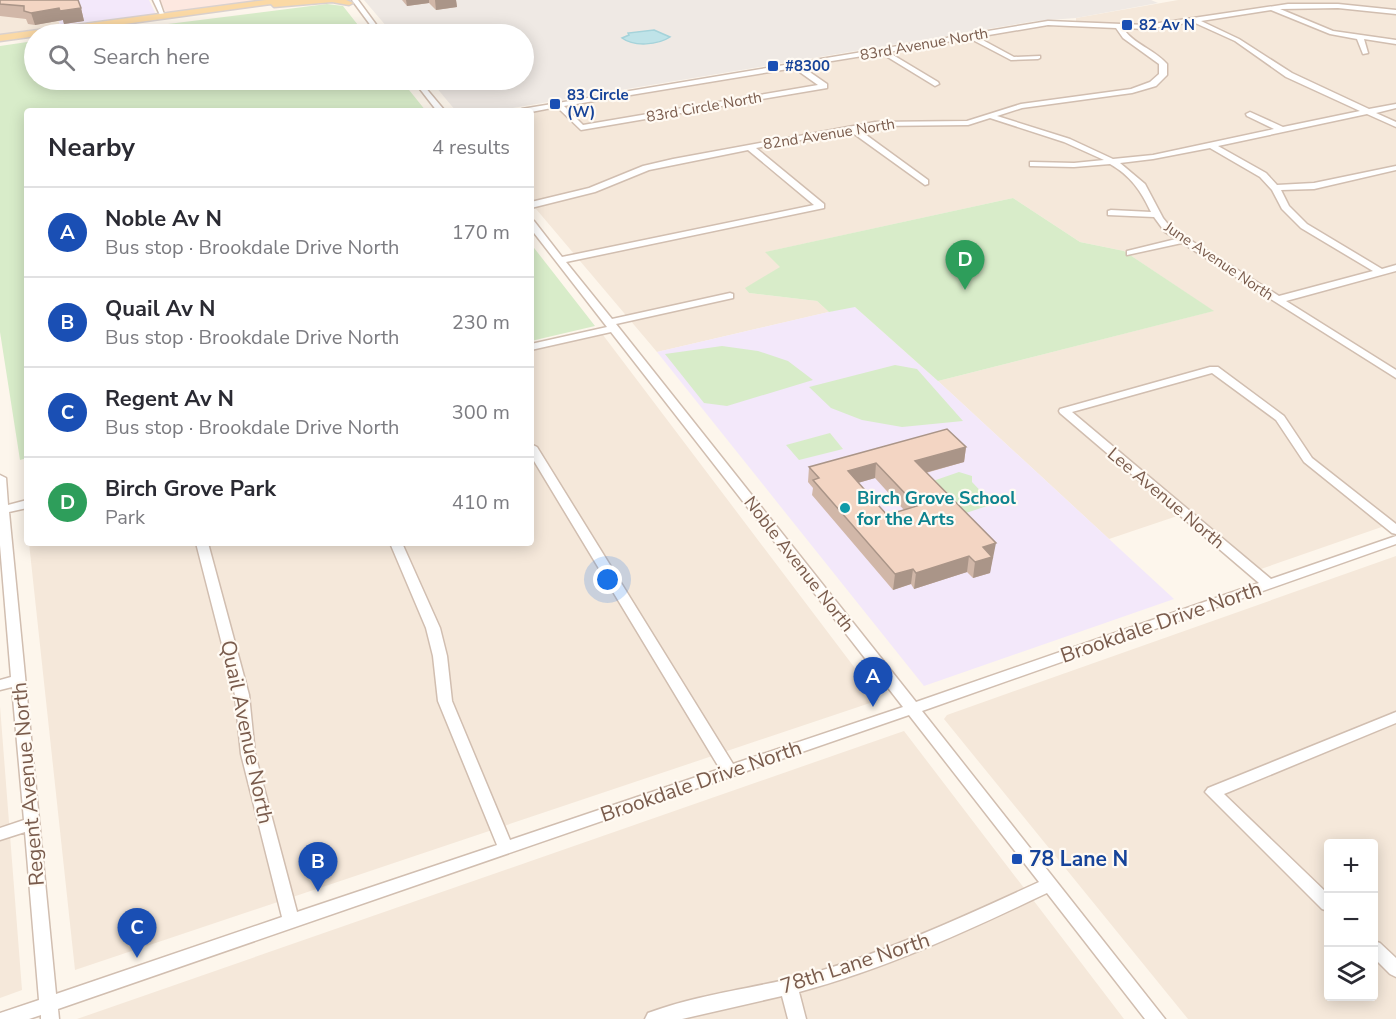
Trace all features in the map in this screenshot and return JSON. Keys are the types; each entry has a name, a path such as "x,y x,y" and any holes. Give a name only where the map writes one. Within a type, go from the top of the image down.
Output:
{"main road":[{"path":"109,24 284,0"},
{"path":"130,24 313,0"},
{"path":"236,10 325,0 351,1"},
{"path":"0,40 24,36"},
{"path":"0,40 24,38"}],"street":[{"path":"156,0 163,16"},
{"path":"351,1 355,10 362,12 372,24"},
{"name":"83rd Avenue North","path":"534,109 1048,23 1146,27 1269,7 1320,3 1396,12"},
{"path":"1269,7 1332,33 1360,39 1396,42"},
{"path":"1194,20 1237,40 1289,75 1396,125"},
{"name":"82nd Avenue North","path":"534,203 592,190 666,162 851,128 891,123 957,124 1021,106 1114,96 1153,84 1163,75 1165,70 1163,64 1154,54 1124,36 1119,26"},
{"path":"970,36 1013,59 1038,57"},
{"path":"1360,39 1365,53"},
{"path":"882,51 935,84"},
{"name":"83rd Circle North","path":"559,105 581,128 824,86 795,65"},
{"path":"424,90 439,108"},
{"path":"1033,164 1074,165 1153,157 1396,106"},
{"path":"1250,114 1282,130"},
{"name":"June Avenue North","path":"990,116 1070,141 1113,162 1139,182 1154,204 1161,223 1183,240 1396,375"},
{"path":"851,128 926,182"},
{"path":"1211,145 1256,170 1275,188 1285,207 1304,226 1381,272"},
{"path":"561,261 821,206 750,147"},
{"path":"1275,188 1314,186 1396,168"},
{"path":"633,173 649,179"},
{"path":"1111,213 1157,215"},
{"name":"Noble Avenue North","path":"534,227 1156,1019"},
{"path":"1130,253 1183,240"},
{"path":"1277,300 1396,268"},
{"path":"534,346 730,297"},
{"name":"Lee Avenue North","path":"1268,584 1064,411 1214,369 1280,418 1308,460 1396,530"},
{"path":"534,452 729,771"},
{"name":"Regent Avenue North","path":"0,478 49,1012"},
{"path":"3,510 24,505"},
{"name":"Brookdale Drive North","path":"6,1019 49,1012 291,921 1396,540"},
{"name":"Quail Avenue North","path":"203,546 242,695 248,754 291,921"},
{"path":"397,546 434,628 440,656 442,686 450,715 506,848"},
{"path":"0,685 19,680"},
{"path":"1324,899 1213,792 1396,717"},
{"path":"0,834 32,825"},
{"name":"78th Lane North","path":"654,1019 789,987 881,959 945,933 1049,885"},
{"path":"1378,952 1396,969"},
{"path":"789,987 797,1019"}],"shaded area":[{"path":"81,0 149,0 156,14 60,24 54,3"},
{"path":"160,0 273,0 171,13 165,11"},
{"path":"364,0 1151,0 1158,3 1076,18 1036,21 513,108 453,108 438,90 534,90 534,24 384,24"},
{"path":"1178,0 1396,0 1396,522 1261,569 1192,511 1109,539 938,381 1213,311 1124,251 1080,242 1013,198 766,252 781,267 746,288 749,293 817,301 829,312 657,352 534,207 534,112 1041,27 1076,26 1076,18"},
{"path":"54,3 59,24 24,24 24,32 0,35 0,10"},
{"path":"854,306 1174,599 924,686 657,352"},
{"path":"603,335 879,700 75,970 29,546 534,546 534,350"},
{"path":"1396,556 1396,1019 1188,1019 944,719 947,715"},
{"path":"0,706 22,990 0,998"},
{"path":"904,731 1124,1019 77,1019"}],"green space":[{"path":"327,4 343,6 357,24 168,24"},
{"path":"24,42 24,90 409,90 424,108 24,108 24,459 20,460 0,332 0,46"},
{"path":"1013,198 1080,242 1124,251 1214,311 938,381 855,307 829,312 817,301 749,293 745,288 780,267 765,252"},
{"path":"534,248 595,326 534,340"},
{"path":"722,346 758,351 788,361 813,380 727,406 704,403 665,354"},
{"path":"895,365 917,369 963,421 902,427 862,420 831,408 809,387"},
{"path":"830,433 843,449 799,460 786,445"},
{"path":"959,472 972,476 972,482 993,504 966,513 933,481"}],"water":[{"path":"654,30 670,37 646,44 633,43 622,38 629,35 628,33"}],"building":[{"path":"0,0 78,0 81,8 60,11 59,8 31,13 24,11 24,6 0,4"},
{"name":"Birch Grove School for the Arts","path":"947,429 966,447 915,461 996,543 983,547 992,557 975,562 969,556 916,573 913,569 895,574 813,480 819,478 809,467","holes":["876,463 917,506 887,515 848,471"]}],"place":[{"name":"82 Av N","path":"1127,25"},
{"name":"#8300","path":"773,66"},
{"name":"83 Circle (W)","path":"555,104"},
{"name":"Birch Grove Park","path":"965,290"},
{"name":"Birch Grove School for the Arts","path":"845,508"},
{"name":"Noble Av N","path":"873,707"},
{"name":"78 Lane N","path":"1017,859"},
{"name":"Quail Av N","path":"318,892"},
{"name":"Regent Av N","path":"137,958"}]}
